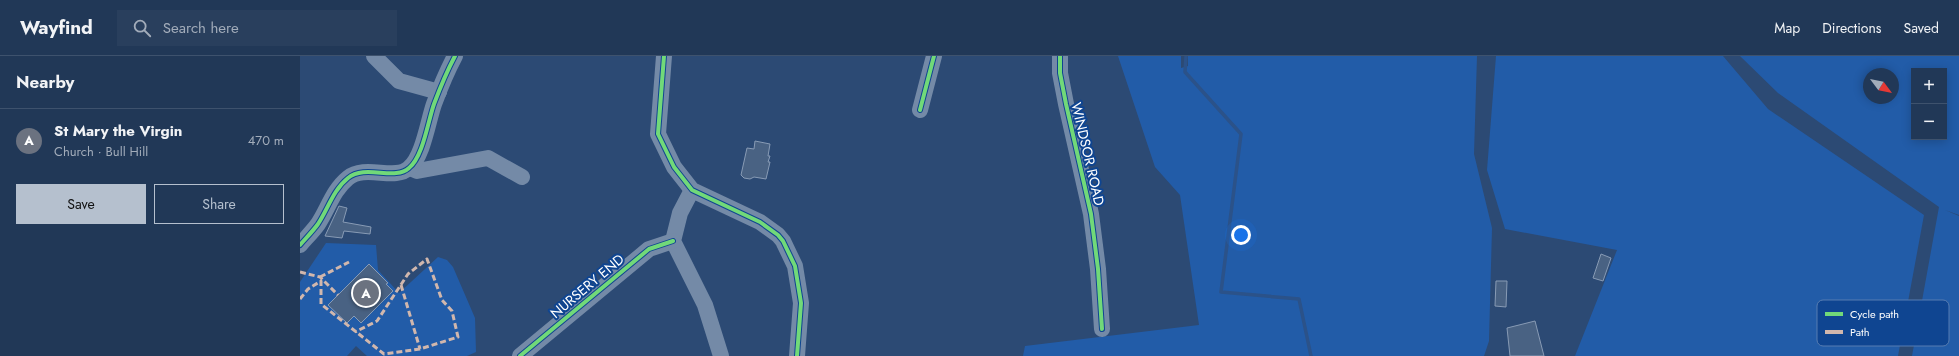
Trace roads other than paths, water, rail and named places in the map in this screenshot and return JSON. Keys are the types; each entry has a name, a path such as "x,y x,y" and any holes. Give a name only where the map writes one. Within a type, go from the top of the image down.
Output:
{"street":[{"path":"374,56 399,81 439,92"},
{"path":"300,245 318,224 335,193 348,178 357,173 402,173 410,168 418,157 439,92 455,56"},
{"path":"664,56 658,134 674,167 692,190 760,222 778,235 783,241 795,266 801,303 797,356"},
{"path":"920,110 934,56"},
{"name":"WINDSOR ROAD","path":"1060,56 1060,73 1091,214 1098,268 1102,329"},
{"path":"410,168 417,171 488,158 522,177"},
{"path":"692,190 680,213 673,241 705,305 720,356"},
{"name":"NURSERY END","path":"520,356 649,249 673,241"}],"waterway":[{"path":"1186,56 1185,72 1241,134 1221,292 1299,299 1311,356"}],"place":[{"name":"St Mary the Virgin","path":"366,293"}]}
